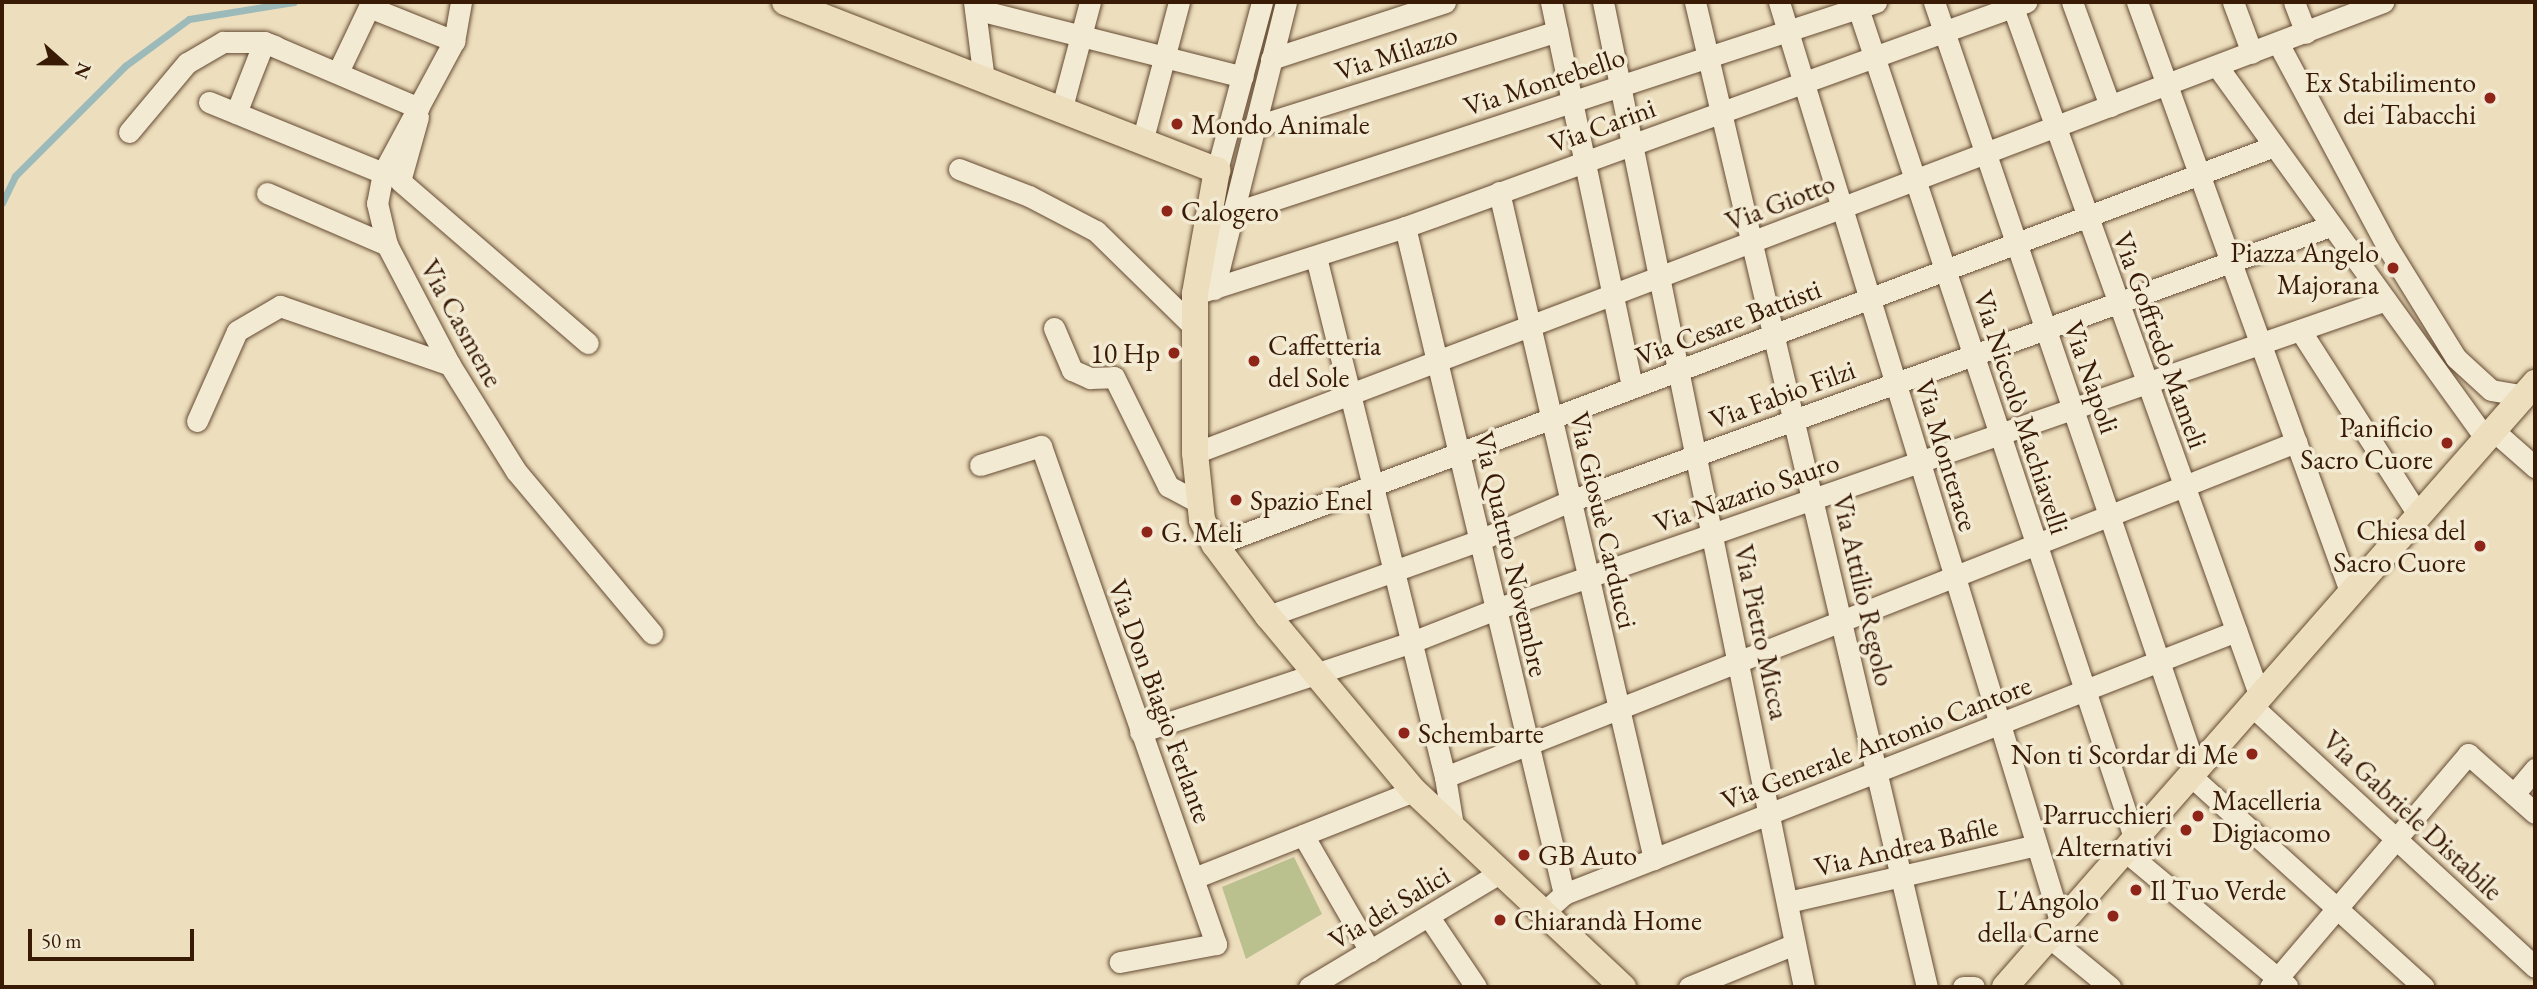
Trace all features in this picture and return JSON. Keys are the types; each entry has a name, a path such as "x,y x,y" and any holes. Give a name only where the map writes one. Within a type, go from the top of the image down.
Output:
{"main road":[{"path":"785,2 1217,170 1205,292 1195,328 1195,453 1198,502 1215,545 1268,616 1414,792 1498,874 1623,987"},
{"path":"2006,987 2530,390"}],"street":[{"name":"Via Casmene","path":"461,2 454,41 383,173 377,203 387,245 450,365 516,471 652,633"},
{"path":"1061,111 1090,2"},
{"path":"1142,142 1179,2"},
{"path":"1217,170 1262,2"},
{"path":"1205,292 1230,214 1286,2"},
{"path":"1271,59 1445,2"},
{"path":"1551,2 1632,388"},
{"name":"Via Pietro Micca","path":"1603,2 1771,813 1804,987"},
{"name":"Via Attilio Regolo","path":"1695,2 1815,498 1927,987"},
{"name":"Via Monterace","path":"1779,2 2037,845 2055,931"},
{"name":"Via Napoli","path":"1934,2 2159,661 2193,773"},
{"path":"2072,2 2110,106"},
{"path":"2137,2 2351,594"},
{"path":"2233,2 2252,53"},
{"path":"2294,2 2306,33"},
{"name":"Via Giotto","path":"1195,453 2306,33 2348,9 2383,2"},
{"name":"Via Carini","path":"1205,292 1405,227 2016,3"},
{"name":"Via Goffredo Mameli","path":"2016,3 2055,127 2236,631 2256,701"},
{"name":"Via Montebello","path":"1230,214 1864,4"},
{"name":"Via Niccolò Machiavelli","path":"1864,4 1874,55 2085,690 2130,845"},
{"path":"984,80 974,5 1081,36 1243,77"},
{"path":"338,72 369,7 454,41"},
{"name":"Via Milazzo","path":"1253,127 1557,31"},
{"path":"129,132 187,63 223,42 264,42 419,108"},
{"path":"264,42 419,108"},
{"path":"236,113 264,42"},
{"path":"2278,43 2388,248 2456,358 2491,390 2530,390"},
{"path":"2217,66 2267,148 2378,303 2490,435 2535,467"},
{"path":"209,102 383,173"},
{"path":"419,108 418,130 400,181 588,343"},
{"name":"Via Cesare Battisti","path":"1215,545 2267,148"},
{"path":"959,169 1029,196 1096,231 1195,328"},
{"name":"Via Giosuè Carducci","path":"1499,192 1654,859"},
{"path":"267,193 387,245"},
{"name":"Via Quattro Novembre","path":"1405,227 1564,894"},
{"name":"Via Fabio Filzi","path":"1268,616 1480,540 1570,500 2324,228"},
{"path":"1316,257 1445,777 1454,832"},
{"name":"Via Nazario Sauro","path":"1140,732 1412,642 1496,608 2378,303"},
{"path":"197,421 237,331 280,306 450,365"},
{"path":"1054,328 1072,370 1090,378 1114,377 1168,486 1198,502"},
{"path":"2300,330 2419,516"},
{"path":"1445,777 1528,741 2296,442"},
{"name":"Via Don Biagio Ferlante","path":"980,466 1041,446 1216,944 1120,962"},
{"name":"Via Generale Antonio Cantore","path":"1542,914 1564,894 1878,774 2236,631"},
{"name":"Via Gabriele Distabile","path":"2256,701 2535,967"},
{"path":"2130,845 2279,984 2468,754 2535,813"},
{"path":"2514,794 2535,769"},
{"path":"2193,773 2424,987"},
{"path":"1194,878 1414,792"},
{"path":"1303,835 1370,951"},
{"name":"Via Andrea Bafile","path":"1788,902 2037,845"},
{"name":"Via dei Salici","path":"1309,987 1498,874"},
{"path":"1429,917 1476,987"},
{"path":"2055,931 2110,987"},
{"path":"1689,987 1795,944"},
{"path":"1963,987 1974,987"}],"green space":[{"path":"1294,857 1322,914 1246,959 1222,887"}],"waterway":[{"path":"2,203 15,176 125,66 189,19 294,2"}],"place":[{"name":"Ex Stabilimento dei Tabacchi","path":"2490,98"},
{"name":"Mondo Animale","path":"1177,124"},
{"name":"Calogero","path":"1167,211"},
{"name":"Piazza Angelo Majorana","path":"2393,268"},
{"name":"10 Hp","path":"1174,353"},
{"name":"Caffetteria del Sole","path":"1254,361"},
{"name":"Panificio Sacro Cuore","path":"2447,443"},
{"name":"Spazio Enel","path":"1236,500"},
{"name":"G. Meli","path":"1147,532"},
{"name":"Chiesa del Sacro Cuore","path":"2480,546"},
{"name":"Schembarte","path":"1404,733"},
{"name":"Non ti Scordar di Me","path":"2252,754"},
{"name":"Macelleria Digiacomo","path":"2198,816"},
{"name":"Parrucchieri Alternativi","path":"2186,830"},
{"name":"GB Auto","path":"1524,855"},
{"name":"Il Tuo Verde","path":"2136,890"},
{"name":"L'Angolo della Carne","path":"2113,916"},
{"name":"Chiarandà Home","path":"1500,920"}]}
